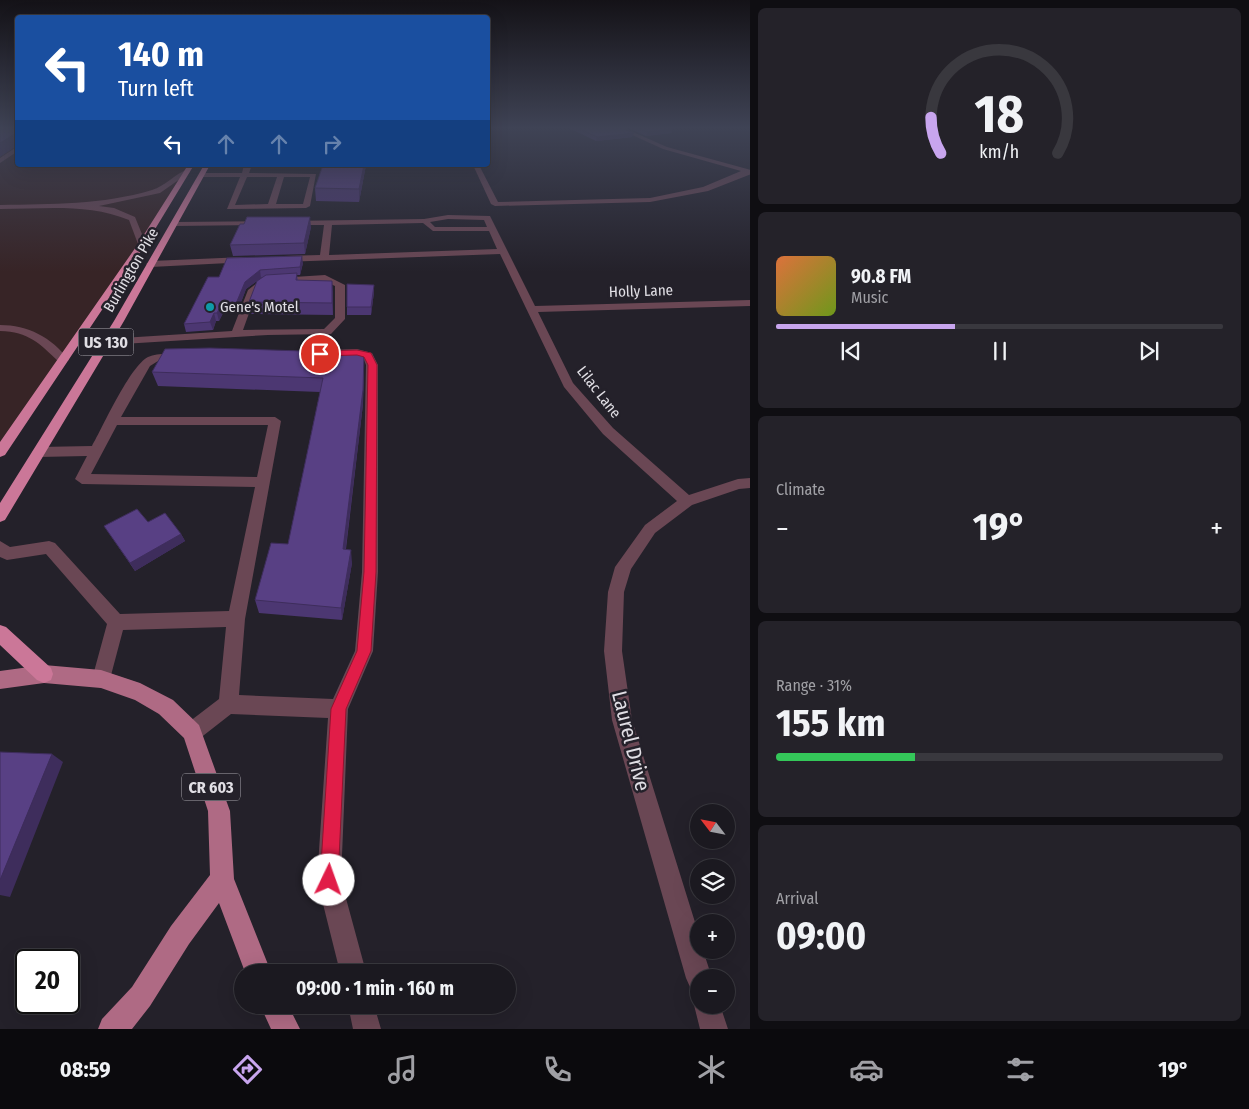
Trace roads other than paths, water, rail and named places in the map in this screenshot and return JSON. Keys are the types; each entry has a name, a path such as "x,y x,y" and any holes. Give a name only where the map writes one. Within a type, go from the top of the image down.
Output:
{"highway":[{"name":"Burlington Pike","path":"0,452 142,244 184,176"},
{"name":"Burlington Pike","path":"0,516 106,342 202,176"},
{"path":"0,633 44,674"}],"main road":[{"name":"CR 603","path":"0,680 44,674 101,679 140,692 166,707 192,732 219,811 222,879 255,964"},
{"path":"112,1029 121,1021 157,973 179,936 222,879"},
{"path":"278,1014 286,1029"}],"street":[{"path":"0,207 81,206 114,202 157,191 178,176"},
{"path":"243,176 230,207 306,206 314,176"},
{"path":"271,207 281,176"},
{"path":"481,176 494,204 650,200 706,189 738,176"},
{"path":"81,206 111,210 132,220 142,244"},
{"name":"Lilac Lane","path":"328,222 424,221 448,217 488,218 568,384 608,430 687,501"},
{"path":"282,223 328,222 324,258"},
{"path":"174,224 273,223"},
{"path":"276,259 503,251"},
{"path":"151,264 257,260"},
{"path":"106,342 236,334 327,332 340,319 340,284 325,278 265,281 253,290 236,334"},
{"name":"Holly Lane","path":"533,309 750,303"},
{"path":"0,328 14,328 38,335 63,360"},
{"path":"319,354 357,352 368,355 372,365 370,572 364,651 338,709 329,880 351,964"},
{"path":"193,358 154,359 142,369 82,479 264,482"},
{"path":"113,421 274,421 264,482 236,619 228,704"},
{"path":"39,452 96,451"},
{"name":"Laurel Drive","path":"696,969 622,720 613,651 616,592 623,567 650,530 687,501 738,484 750,482"},
{"path":"0,547 7,554 49,547 116,622 236,619"},
{"path":"101,679 116,622"},
{"path":"192,732 228,704 338,709"},
{"path":"363,1014 367,1029"},
{"path":"709,1014 714,1029"}],"place":[{"name":"Gene's Motel","path":"210,307"}]}
